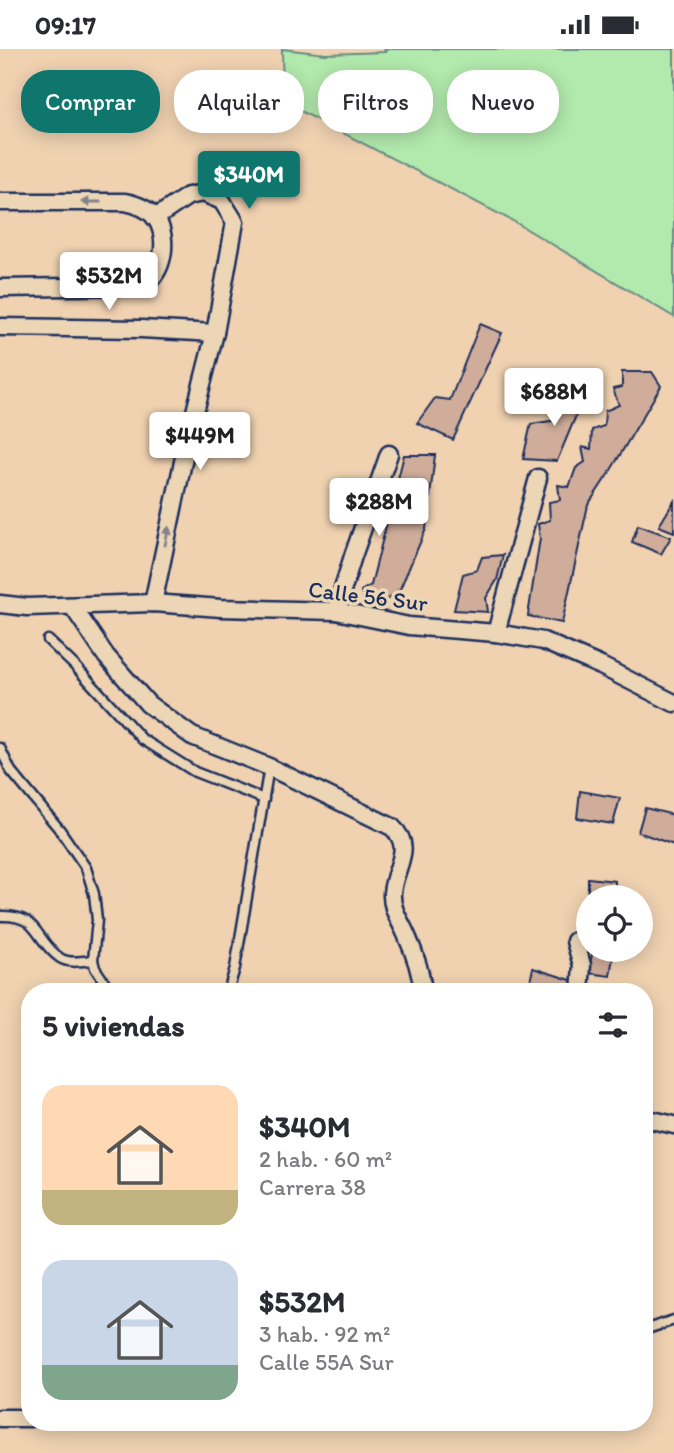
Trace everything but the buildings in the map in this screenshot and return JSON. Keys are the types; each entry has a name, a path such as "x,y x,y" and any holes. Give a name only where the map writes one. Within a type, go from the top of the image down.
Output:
{"street":[{"path":"153,603 187,443 215,333 234,222 227,206 211,194 196,193 155,218"},
{"path":"0,202 125,202 143,208 155,218 160,228 162,257 157,274 148,283 133,287 0,288"},
{"path":"0,327 215,333"},
{"path":"336,611 389,454"},
{"path":"496,632 538,478"},
{"name":"Calle 56 Sur","path":"0,604 73,607 153,603 336,611 409,626 496,632 543,641 601,666 674,703"},
{"path":"73,607 106,656 148,704 192,736 269,767 392,827 401,836 404,847 392,893 393,910 422,973 423,983"},
{"path":"575,941 582,965 581,983"},
{"path":"653,1120 674,1125"},
{"path":"0,1418 21,1417"}],"lane":[{"path":"48,640 142,739 195,772 264,799"},
{"path":"0,748 12,771 60,830 86,868 94,894 97,920 93,960 105,983"},
{"path":"231,983 269,767"},
{"path":"0,916 20,916 33,924 61,959 74,962 93,960"},
{"path":"418,983 422,973"},
{"path":"653,1327 674,1320"}],"green space":[{"path":"282,49 326,54 385,52 384,49 674,49 674,317 513,221 343,133 433,133 433,70 318,70 318,120 304,113 304,70 282,70"}]}
